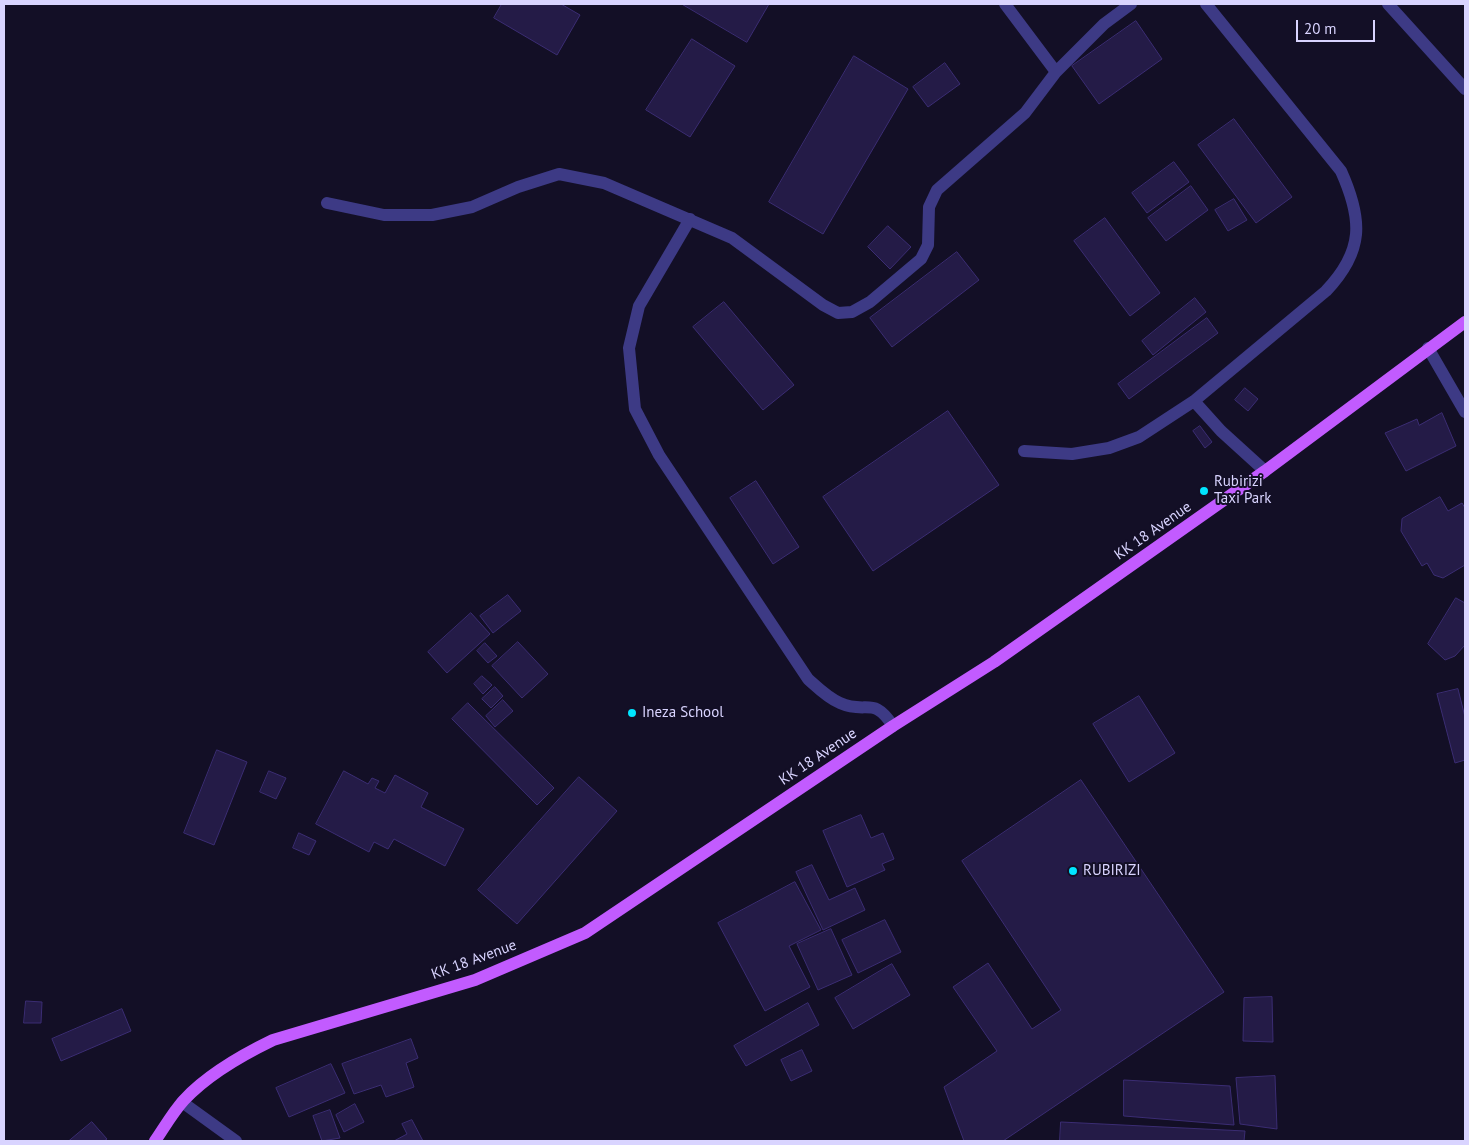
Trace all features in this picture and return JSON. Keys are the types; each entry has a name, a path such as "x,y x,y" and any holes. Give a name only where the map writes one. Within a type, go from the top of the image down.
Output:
{"main road":[{"name":"KK 18 Avenue","path":"155,1141 182,1102 197,1087 220,1070 273,1040 474,980 584,933 893,726 1003,656 1265,471 1465,322"}],"street":[{"path":"1005,4 1056,72"},
{"path":"328,203 384,215 432,215 472,207 518,187 559,174 604,183 732,238 823,305 838,313 852,312 870,302 921,258 928,245 929,207 937,190 1025,113 1056,72 1104,24 1131,4"},
{"path":"1024,451 1072,454 1109,448 1139,437 1194,401 1326,291 1342,273 1352,254 1357,225 1353,198 1341,171 1206,4"},
{"path":"1388,4 1465,89"},
{"path":"690,219 639,306 629,348 635,408 659,455 808,679 827,696 840,704 860,709 874,707 880,709 893,726"},
{"path":"1428,348 1465,412"},
{"path":"1194,401 1221,431 1265,471"},
{"path":"182,1102 236,1141"}],"building":[{"path":"502,4 561,4 580,15 557,55 494,18"},
{"path":"682,4 769,4 747,42"},
{"path":"1136,21 1162,59 1099,104 1072,66"},
{"path":"692,39 735,66 690,137 646,110"},
{"path":"854,56 908,89 823,234 769,202"},
{"path":"945,63 960,84 928,107 913,87"},
{"path":"1234,119 1292,197 1256,223 1198,145"},
{"path":"1174,162 1189,182 1147,213 1132,193"},
{"path":"1191,186 1208,210 1166,241 1148,218"},
{"path":"1234,199 1247,220 1228,231 1215,210"},
{"path":"1105,218 1160,293 1130,316 1074,241"},
{"path":"888,226 911,247 890,269 868,247"},
{"path":"957,252 979,280 892,347 870,318"},
{"path":"1195,298 1206,312 1153,355 1142,341"},
{"path":"724,302 794,385 763,410 693,327"},
{"path":"1207,318 1218,333 1129,399 1118,384"},
{"path":"1245,388 1258,399 1248,411 1235,400"},
{"path":"948,411 999,485 873,571 823,497"},
{"path":"1442,413 1456,446 1406,471 1385,433 1417,419 1419,425"},
{"path":"1200,426 1212,442 1205,448 1193,431"},
{"path":"756,481 799,547 773,564 730,498"},
{"path":"1440,497 1448,511 1462,503 1465,508 1465,565 1443,578 1434,575 1427,563 1422,566 1401,531 1402,519"},
{"path":"508,595 521,611 493,633 480,616"},
{"path":"1456,598 1465,603 1465,645 1455,656 1445,660 1428,644"},
{"path":"471,613 490,634 447,673 428,652"},
{"path":"518,642 548,674 522,698 492,666"},
{"path":"485,643 497,656 488,663 477,651"},
{"path":"482,676 492,685 483,694 474,684"},
{"path":"495,687 503,696 491,708 482,699"},
{"path":"1458,689 1465,717 1465,760 1455,763 1437,694"},
{"path":"1139,696 1175,753 1129,782 1093,724"},
{"path":"503,700 513,711 495,727 486,716"},
{"path":"468,703 554,788 537,805 452,719"},
{"path":"217,750 247,762 214,845 184,833"},
{"path":"269,771 286,778 276,799 260,792"},
{"path":"344,771 368,784 372,778 379,781 375,788 385,793 395,775 428,793 421,807 464,829 445,866 394,839 388,849 374,842 369,852 316,824"},
{"path":"579,777 617,811 517,924 478,890"},
{"path":"1081,780 1224,992 1003,1141 964,1141 944,1087 997,1051 953,987 988,963 1032,1029 1061,1010 962,861"},
{"path":"861,815 871,838 883,833 894,859 882,864 885,870 847,887 823,831"},
{"path":"299,833 316,841 309,855 293,848"},
{"path":"812,865 829,900 855,888 865,910 823,930 796,872"},
{"path":"795,882 821,930 789,946 810,987 765,1011 718,923"},
{"path":"885,920 901,952 858,973 842,940"},
{"path":"831,929 852,975 818,990 797,944"},
{"path":"892,964 910,995 853,1029 835,998"},
{"path":"1272,997 1273,1042 1243,1041 1244,998"},
{"path":"26,1001 42,1002 41,1023 24,1023"},
{"path":"808,1003 819,1025 746,1066 734,1046"},
{"path":"122,1009 131,1031 61,1061 52,1039"},
{"path":"411,1039 418,1058 406,1063 414,1087 386,1097 381,1085 354,1094 342,1064"},
{"path":"802,1050 812,1071 791,1081 781,1060"},
{"path":"331,1064 345,1093 289,1117 276,1088"},
{"path":"1275,1076 1277,1129 1240,1124 1236,1078"},
{"path":"1124,1080 1230,1086 1234,1125 1124,1116"},
{"path":"355,1104 364,1122 344,1132 336,1115"},
{"path":"330,1110 340,1138 322,1141 313,1116"},
{"path":"412,1120 423,1141 394,1141 407,1134 402,1124"},
{"path":"92,1122 107,1139 104,1141 69,1141"},
{"path":"1061,1122 1245,1131 1244,1141 1060,1141"}],"place":[{"name":"Rubirizi Taxi Park","path":"1204,491"},
{"name":"Ineza School","path":"632,713"},
{"name":"RUBIRIZI","path":"1073,871"}]}
